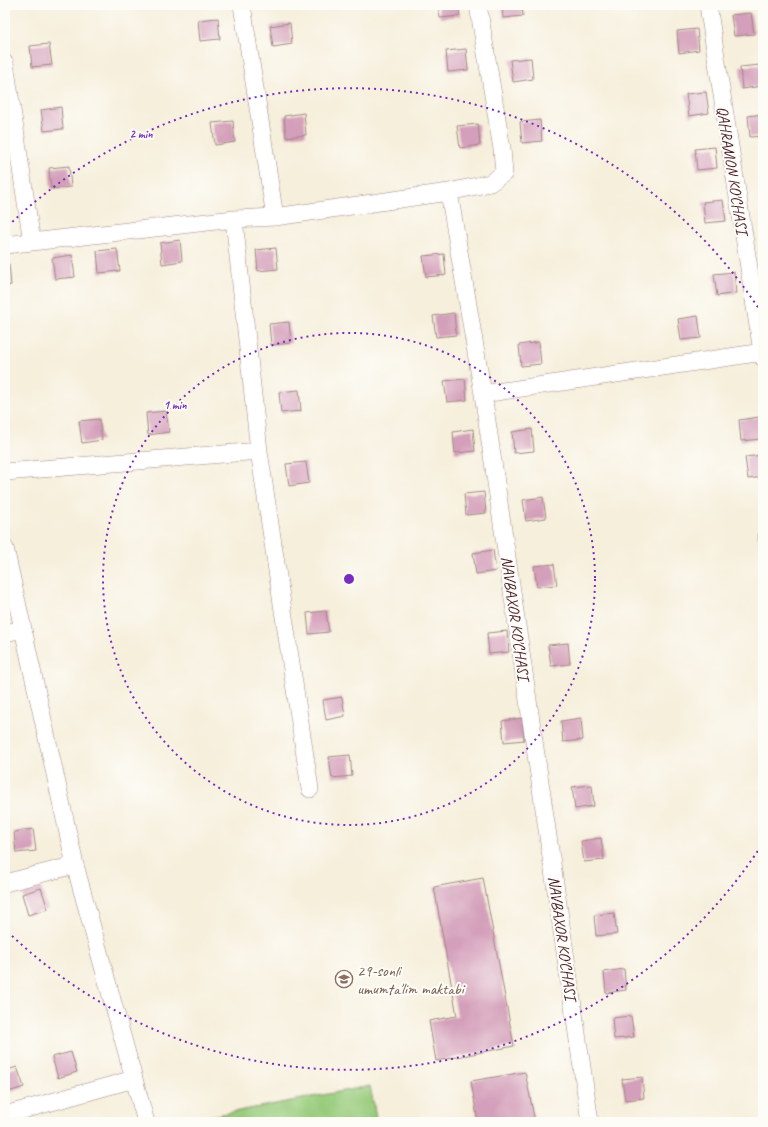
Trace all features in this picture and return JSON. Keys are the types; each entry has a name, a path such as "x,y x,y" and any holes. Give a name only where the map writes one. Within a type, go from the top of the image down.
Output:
{"street":[{"path":"242,5 275,217"},
{"path":"5,245 234,219 275,217 449,192 490,183 504,173 502,149 478,5"},
{"name":"QAHRAMON KO'CHASI","path":"708,5 763,354"},
{"path":"5,63 32,242"},
{"name":"NAVBAXOR KO'CHASI","path":"449,192 483,394 590,1122"},
{"path":"234,219 259,451 310,789"},
{"path":"483,394 763,354"},
{"path":"5,472 259,451"},
{"path":"5,548 74,865 146,1122"},
{"path":"5,633 23,629"},
{"path":"5,883 74,865"},
{"path":"5,1115 134,1079"}],"green space":[{"path":"370,1086 377,1122 191,1122 191,1120"}],"building":[{"path":"438,5 458,5 460,16 440,18"},
{"path":"502,5 522,5 523,16 503,18"},
{"path":"751,13 754,34 734,36 731,15"},
{"path":"218,18 220,39 200,41 198,20"},
{"path":"290,23 292,44 273,47 270,26"},
{"path":"697,29 699,50 679,53 677,31"},
{"path":"49,44 52,65 32,67 30,46"},
{"path":"466,49 468,70 448,72 446,51"},
{"path":"531,58 533,79 513,82 510,60"},
{"path":"760,65 762,86 742,89 740,67"},
{"path":"706,92 709,113 689,116 686,94"},
{"path":"61,107 63,129 44,131 41,110"},
{"path":"304,113 306,135 286,137 284,116"},
{"path":"763,114 763,136 750,137 748,116"},
{"path":"540,120 542,141 522,143 520,122"},
{"path":"233,121 235,142 215,145 212,123"},
{"path":"478,124 480,145 460,148 457,126"},
{"path":"715,147 717,168 697,170 695,149"},
{"path":"69,166 71,187 51,189 49,168"},
{"path":"760,194 763,194 763,214 762,214"},
{"path":"723,200 726,221 705,223 703,202"},
{"path":"180,240 182,261 162,264 160,243"},
{"path":"276,248 278,269 258,271 256,250"},
{"path":"117,249 120,271 99,273 97,251"},
{"path":"444,254 446,275 426,277 423,256"},
{"path":"72,255 75,277 55,279 52,258"},
{"path":"5,264 9,264 11,285 5,286"},
{"path":"734,272 736,293 717,296 714,274"},
{"path":"454,313 456,335 436,337 433,316"},
{"path":"698,316 701,338 681,340 678,319"},
{"path":"289,322 291,343 271,345 269,324"},
{"path":"539,342 541,364 521,366 519,345"},
{"path":"465,379 467,400 447,402 444,381"},
{"path":"299,390 301,411 281,413 279,392"},
{"path":"166,411 169,432 148,435 146,413"},
{"path":"759,417 761,439 741,441 739,420"},
{"path":"99,419 102,440 82,443 79,421"},
{"path":"473,429 475,451 455,453 453,432"},
{"path":"532,429 534,451 514,453 512,432"},
{"path":"763,455 763,477 748,479 745,457"},
{"path":"306,462 309,483 289,486 286,464"},
{"path":"484,492 486,513 466,515 464,494"},
{"path":"543,497 546,518 526,521 523,500"},
{"path":"758,532 763,532 763,553 761,554"},
{"path":"493,550 496,571 476,574 473,553"},
{"path":"554,564 557,585 537,587 534,566"},
{"path":"326,611 329,632 309,634 307,613"},
{"path":"507,631 509,652 489,654 487,633"},
{"path":"568,643 570,664 551,666 548,645"},
{"path":"342,697 345,716 326,720 323,700"},
{"path":"522,718 524,740 504,742 502,721"},
{"path":"581,718 583,740 563,742 561,721"},
{"path":"350,755 352,776 332,778 329,757"},
{"path":"592,785 594,806 575,809 572,787"},
{"path":"33,829 36,851 16,853 14,832"},
{"path":"601,838 604,860 584,862 581,841"},
{"path":"483,878 514,1046 436,1061 429,1021 457,1016 434,887"},
{"path":"41,888 48,909 28,915 22,894"},
{"path":"614,913 617,934 596,936 594,915"},
{"path":"624,969 626,990 606,993 604,972"},
{"path":"631,1016 634,1037 614,1039 612,1018"},
{"path":"71,1052 77,1072 58,1078 52,1057"},
{"path":"17,1067 24,1087 5,1093 5,1071"},
{"path":"525,1072 535,1122 478,1122 471,1081"},
{"path":"642,1077 644,1098 625,1100 622,1079"}],"place":[{"name":"29-sonli umumta'lim maktabi","path":"344,979"}]}
